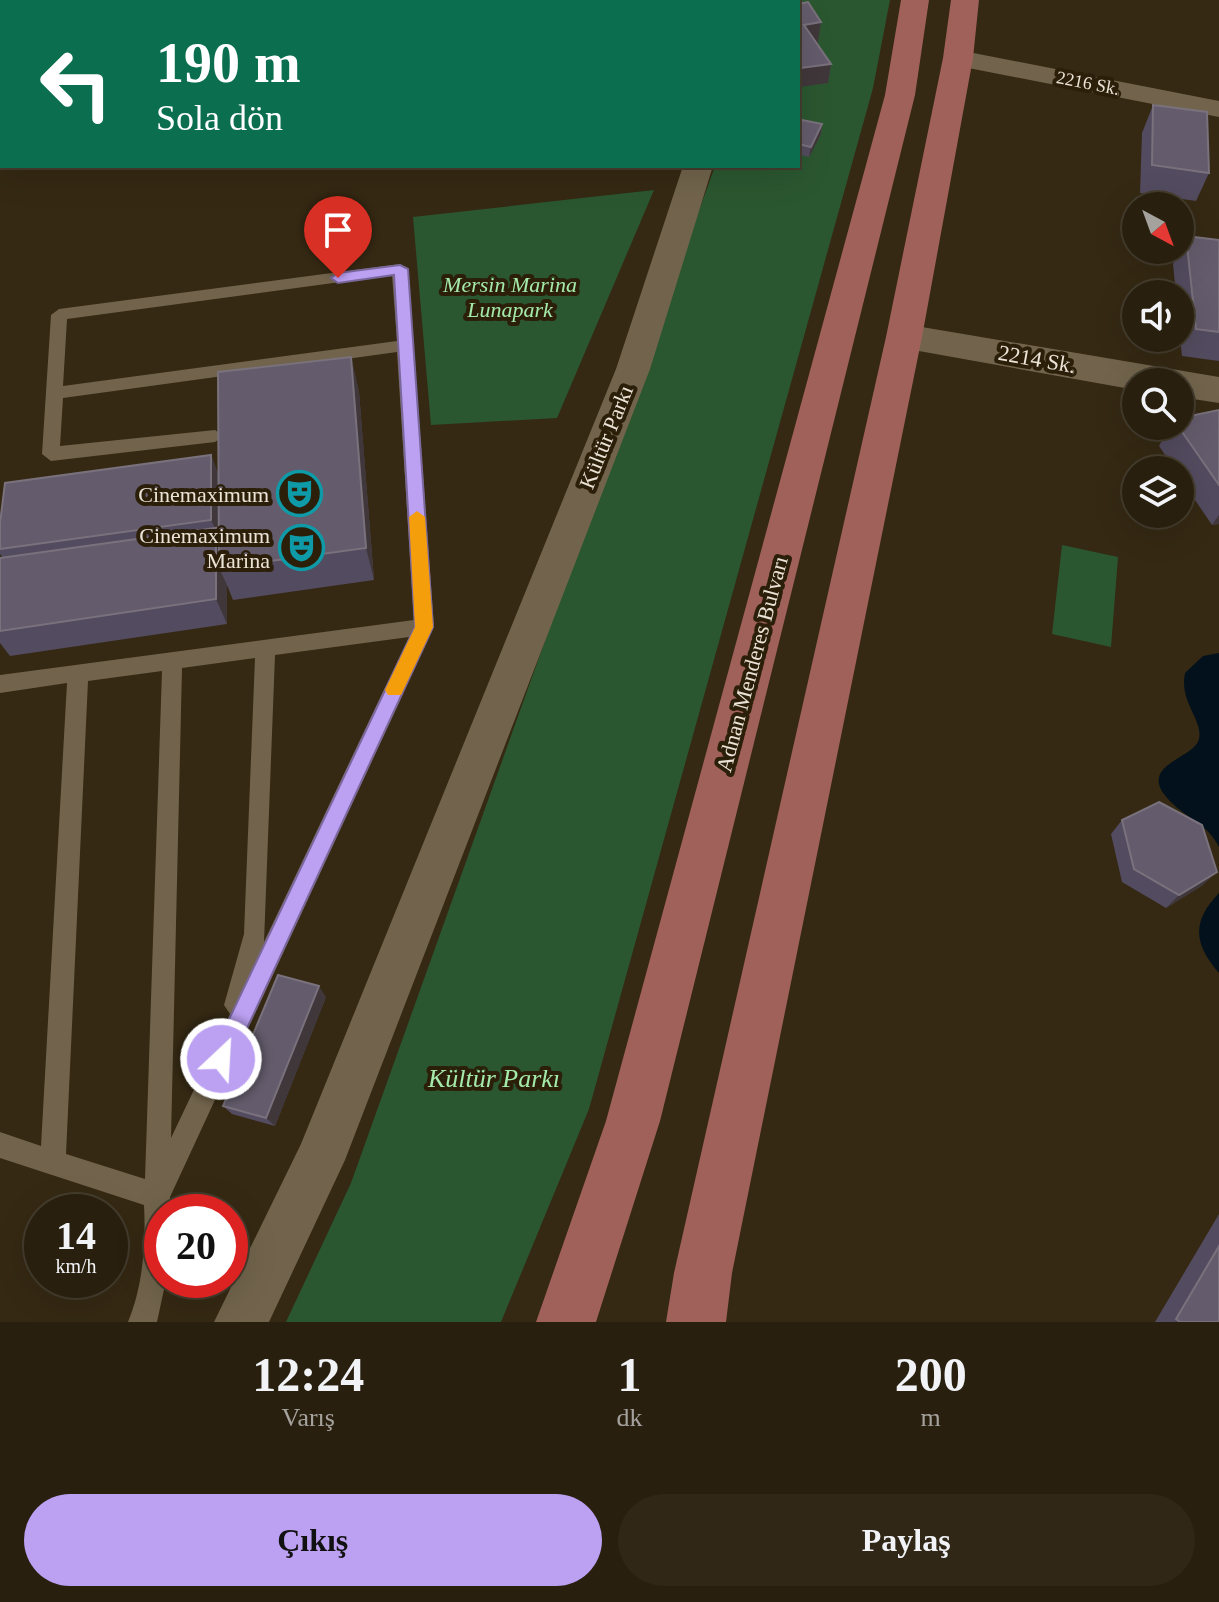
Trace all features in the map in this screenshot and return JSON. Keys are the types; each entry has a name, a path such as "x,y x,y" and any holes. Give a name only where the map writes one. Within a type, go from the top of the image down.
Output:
{"main road":[{"name":"Adnan Menderes Bulvarı","path":"566,1322 633,1121 900,95 915,0"},
{"path":"701,1306 904,337 958,58 965,0"}],"street":[{"name":"2216 Sk.","path":"958,58 1219,109"},
{"name":"Kültür Parkı","path":"241,1322 320,1160 344,1101 633,369 697,168"},
{"name":"2214 Sk.","path":"904,337 1122,374"},
{"path":"1194,386 1219,390"}],"lane":[{"path":"158,1194 424,627 400,269 59,315 51,454 215,436"},
{"path":"54,393 406,345"},
{"path":"0,684 424,627"},
{"path":"221,1059 255,934 265,649"},
{"path":"157,1194 172,661"},
{"path":"53,1162 78,674"},
{"path":"0,1145 151,1194"},
{"path":"142,1322 149,1298"}],"green space":[{"name":"Kültür Parkı","path":"800,0 890,0 873,88 589,1109 501,1322 286,1322 351,1183 714,168 800,168"},
{"name":"Mersin Marina Lunapark","path":"654,190 557,418 431,425 413,217"},
{"path":"1062,545 1118,557 1111,647 1052,634"}],"water":[{"path":"1219,653 1219,847 1204,828 1173,804 1162,791 1159,780 1161,772 1187,753 1199,739 1198,724 1185,693 1185,673 1203,656"},
{"path":"1219,893 1219,973 1204,952 1199,932 1204,913"}],"building":[{"path":"808,2 821,22 804,25 831,64 800,66 800,4"},
{"path":"1153,105 1207,112 1209,173 1152,165"},
{"path":"802,120 822,124 811,147 800,144"},
{"path":"1194,237 1219,240 1219,332 1196,329 1194,280 1191,280 1189,264 1194,264"},
{"name":"Cinemaximum","path":"351,357 366,548 219,568 218,372"},
{"path":"1219,410 1219,485 1188,440 1194,440 1194,415"},
{"path":"211,455 211,520 0,549 5,483"},
{"path":"216,528 216,599 0,631 0,558"},
{"path":"1159,802 1202,825 1217,872 1179,895 1134,869 1122,820"},
{"path":"278,975 319,986 266,1118 223,1106"},
{"path":"1219,1246 1219,1322 1180,1322 1176,1319"}],"slow traffic":[{"path":"395,690 424,627 417,517"}],"place":[{"name":"Cinemaximum","path":"300,494"},
{"name":"Cinemaximum Marina","path":"301,548"}],"route":[{"path":"221,1059 424,627 400,269 338,278"}]}
